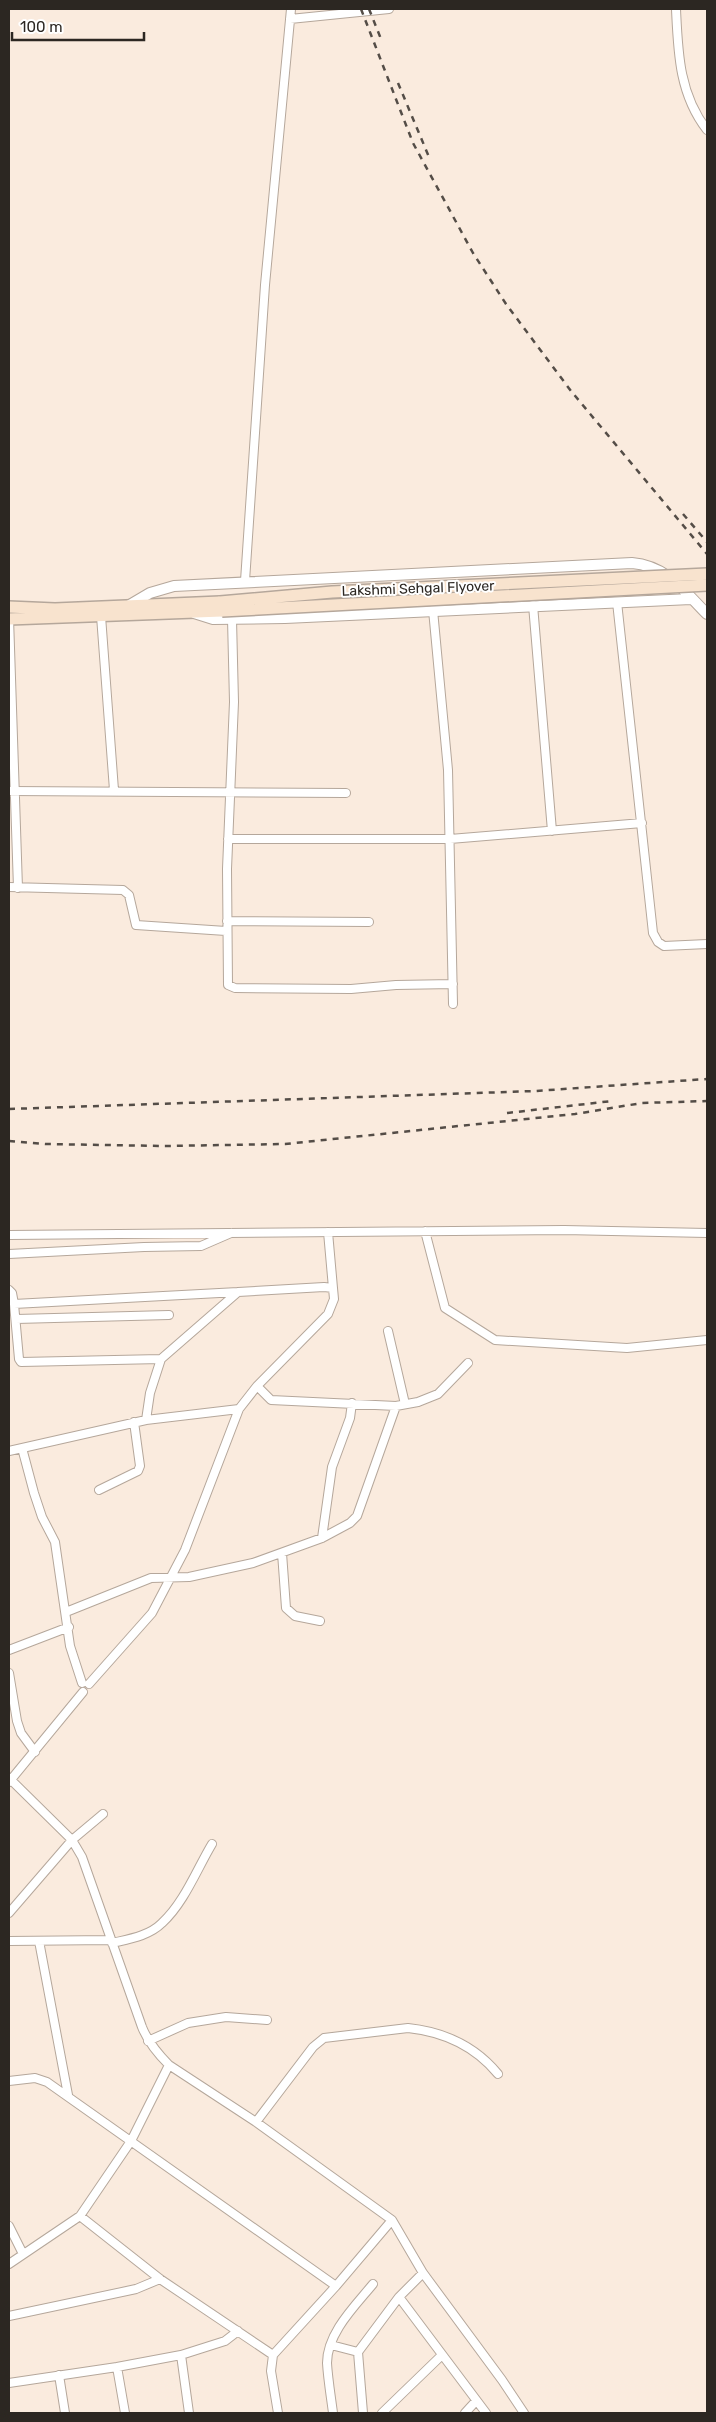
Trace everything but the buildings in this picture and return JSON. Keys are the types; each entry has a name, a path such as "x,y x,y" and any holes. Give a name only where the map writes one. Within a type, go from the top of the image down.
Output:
{"main road":[{"name":"Lakshmi Sehgal Flyover","path":"9,618 191,613 221,607 332,592 707,574"},
{"name":"Lakshmi Sehgal Flyover","path":"9,607 55,609 128,606 221,607 707,585"}],"street":[{"path":"245,581 265,285 291,9"},
{"path":"290,19 390,9"},
{"path":"676,9 681,70 685,90 697,117 707,130"},
{"path":"128,606 150,593 174,586 632,563 654,567 666,574 707,614"},
{"path":"191,613 213,619 285,618 691,599"},
{"path":"617,602 617,623 642,823 653,933 658,942 664,946 707,944"},
{"path":"533,605 552,831"},
{"path":"433,610 448,770 453,1004"},
{"path":"101,616 114,790"},
{"path":"9,618 12,791 18,888"},
{"path":"232,619 234,702 226,930 227,982 230,987 351,989 396,985 453,984"},
{"path":"12,791 114,790 346,793"},
{"path":"228,839 450,839 642,823"},
{"path":"9,887 123,890 129,895 136,925 226,930"},
{"path":"227,921 369,922"},
{"path":"9,1235 564,1230 707,1233"},
{"path":"425,1231 445,1308 490,1339 627,1348 707,1340"},
{"path":"328,1232 334,1300 328,1314 257,1386 239,1409 185,1550 152,1613 86,1683 80,1687 83,1692 35,1752 9,1780 72,1840 84,1863 148,2041 169,2066 256,2122 392,2220 423,2274 502,2380 524,2413"},
{"path":"9,1254 144,1246 201,1246 232,1233"},
{"path":"14,1304 332,1288"},
{"path":"9,1290 12,1293 14,1304 19,1359 25,1364 161,1358"},
{"path":"146,1420 150,1393 161,1358 238,1292"},
{"path":"16,1319 169,1315"},
{"path":"388,1331 405,1404"},
{"path":"257,1386 271,1400 396,1406 418,1402 438,1394 468,1363"},
{"path":"322,1538 332,1467 350,1418 352,1403"},
{"path":"66,1612 151,1578 189,1577 222,1572 322,1538 350,1523 357,1516 396,1406"},
{"path":"9,1451 134,1422 239,1409"},
{"path":"99,1490 138,1471 140,1466 134,1422"},
{"path":"22,1448 42,1517 56,1542 74,1661 86,1683"},
{"path":"282,1553 286,1608 296,1616 320,1621"},
{"path":"9,1649 69,1627"},
{"path":"9,1673 21,1734 35,1752"},
{"path":"10,1908 72,1840 103,1814"},
{"path":"9,1942 111,1941 142,1936 162,1924 186,1890 212,1844"},
{"path":"38,1941 68,2095"},
{"path":"148,2041 188,2023 226,2017 268,2020"},
{"path":"256,2122 313,2047 324,2038 408,2028 419,2029 457,2040 487,2061 498,2074"},
{"path":"9,2264 80,2216 131,2141 169,2066"},
{"path":"9,2081 35,2078 47,2082 68,2095 336,2286"},
{"path":"80,2216 160,2279 273,2355"},
{"path":"278,2413 271,2371 273,2355 336,2286 392,2220"},
{"path":"9,2226 23,2254"},
{"path":"363,2413 358,2352 399,2297 423,2274"},
{"path":"9,2316 136,2290 160,2279"},
{"path":"333,2413 327,2362 330,2344 339,2328 374,2284"},
{"path":"399,2297 486,2413"},
{"path":"9,2383 117,2367 181,2355 225,2341 238,2331"},
{"path":"330,2344 358,2352"},
{"path":"181,2355 189,2413"},
{"path":"382,2413 442,2355"},
{"path":"117,2367 125,2413"},
{"path":"60,2375 66,2413"},
{"path":"465,2413 476,2401"}],"railway":[{"path":"361,9 413,143 473,253 506,304 571,391 707,554"},
{"path":"369,9 381,39"},
{"path":"398,83 429,157"},
{"path":"683,514 707,542"},
{"path":"9,1109 535,1091 707,1079"},
{"path":"507,1113 612,1101"},
{"path":"9,1141 45,1144 164,1146 285,1144 575,1114 642,1103 707,1101"}]}
